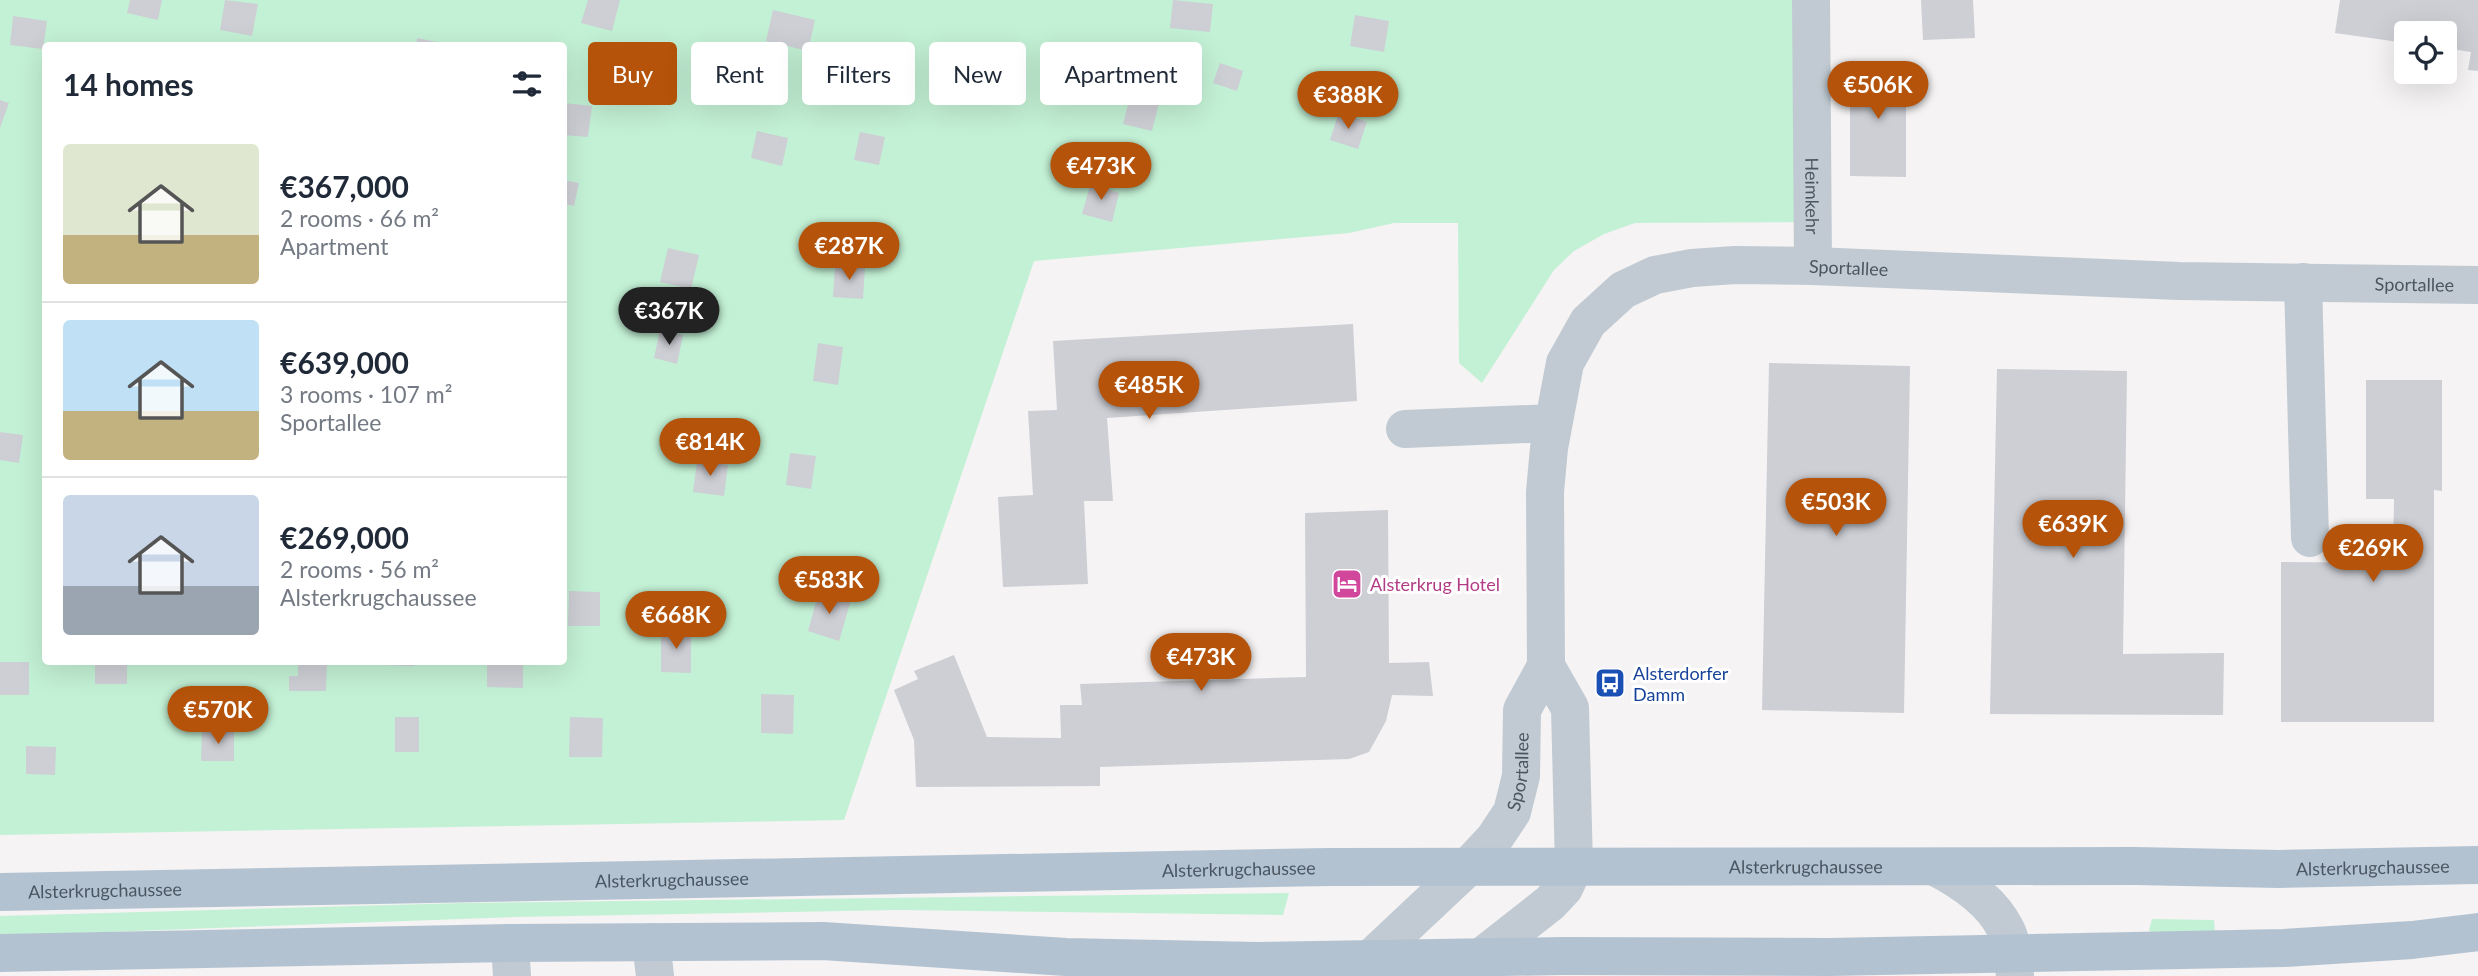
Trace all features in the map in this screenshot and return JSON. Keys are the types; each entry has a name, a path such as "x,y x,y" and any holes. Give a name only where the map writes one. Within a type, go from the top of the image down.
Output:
{"main road":[{"name":"Alsterkrugchaussee","path":"0,892 863,874 1468,867 2135,866 2279,869 2478,865"},
{"path":"23,960 653,959 840,942 1155,967 1256,961 1360,967 1829,957 2014,965 2412,940 2478,933"}],"street":[{"name":"Heimkehr","path":"1811,0 1813,266"},
{"name":"Sportallee","path":"1360,967 1468,867 1494,839 1512,812 1521,776 1522,710 1546,666 1545,492 1549,448 1565,363 1588,322 1623,290 1655,275 1692,268 1735,265 2179,281 2478,285"},
{"path":"2303,282 2310,538"},
{"path":"1405,429 1553,424"},
{"name":"Sportallee","path":"1546,666 1570,708 1574,867"},
{"path":"1470,966 1550,903 1564,888 1574,867"},
{"path":"1935,867 1965,885 1990,907 2006,928 2014,965"},
{"path":"1829,957 1870,976"}],"green space":[{"path":"0,0 1811,0 1813,222 1635,223 1604,234 1574,251 1554,270 1482,383 1459,363 1458,223 1394,223 1349,233 1034,261 844,820 0,835"},
{"path":"1289,893 1283,915 897,910 514,917 0,936 0,916 463,903"},
{"path":"2152,919 2214,920 2215,933 2153,934 2149,930"}],"building":[{"path":"130,0 162,0 158,20 127,13"},
{"path":"225,0 258,4 252,36 220,30"},
{"path":"588,0 620,0 612,31 581,23"},
{"path":"1173,0 1213,4 1210,32 1170,28"},
{"path":"1921,0 1973,0 1975,38 1923,40"},
{"path":"2340,0 2478,0 2478,71 2468,70 2471,52 2457,50 2457,21 2394,21 2394,41 2335,33"},
{"path":"773,10 815,20 810,42 802,42 802,50 788,46 788,42 766,41"},
{"path":"1355,15 1389,21 1384,52 1350,46"},
{"path":"13,16 47,21 42,49 10,45"},
{"path":"417,38 437,42 416,42"},
{"path":"1220,63 1243,71 1237,91 1213,83"},
{"path":"1850,66 1906,66 1906,177 1850,176"},
{"path":"0,100 9,103 0,128"},
{"path":"567,103 592,106 588,137 567,135"},
{"path":"1128,105 1158,105 1152,131 1123,124"},
{"path":"1339,112 1367,122 1358,149 1330,140"},
{"path":"757,131 788,138 782,166 751,158"},
{"path":"860,132 885,137 879,165 854,160"},
{"path":"1092,179 1105,183 1104,188 1119,193 1112,222 1082,214"},
{"path":"567,181 579,183 574,206 567,205"},
{"path":"668,248 699,255 691,289 660,282"},
{"path":"835,265 865,267 863,299 833,297"},
{"path":"1353,324 1357,401 1107,418 1113,501 1084,501 1088,584 1003,587 998,497 1033,495 1028,411 1057,410 1053,341"},
{"path":"660,330 683,335 677,364 654,358"},
{"path":"818,343 843,347 838,385 813,381"},
{"path":"1769,363 1910,366 1904,713 1762,710"},
{"path":"1997,369 2127,371 2123,654 2224,653 2223,715 1990,714"},
{"path":"2366,380 2442,380 2442,491 2434,490 2434,722 2281,722 2281,562 2393,563 2394,499 2366,499"},
{"path":"0,432 23,435 19,463 0,460"},
{"path":"790,453 816,456 811,489 786,485"},
{"path":"697,461 728,465 724,496 693,492"},
{"name":"Alsterkrug Hotel","path":"1388,510 1389,663 1429,662 1433,696 1392,695 1386,721 1369,752 1349,759 1100,767 1100,786 916,787 914,740 894,690 918,679 914,671 954,655 987,737 1061,738 1060,705 1082,705 1080,684 1306,677 1305,513"},
{"path":"569,591 600,592 600,626 568,626"},
{"path":"819,591 851,600 839,641 808,631"},
{"path":"661,629 691,629 691,673 661,672"},
{"path":"0,662 29,662 29,695 0,695"},
{"path":"95,665 127,665 127,684 95,684"},
{"path":"298,665 327,665 326,691 289,691 289,676 298,676"},
{"path":"487,665 523,665 523,688 487,687"},
{"path":"761,694 794,695 793,734 761,733"},
{"path":"395,717 419,717 419,752 395,752"},
{"path":"570,717 603,718 602,757 569,757"},
{"path":"202,730 234,730 234,761 201,761"},
{"path":"26,746 56,747 55,775 26,774"}],"place":[{"name":"Alsterkrug Hotel","path":"1347,584"},
{"name":"Alsterdorfer Damm","path":"1610,683"}]}
